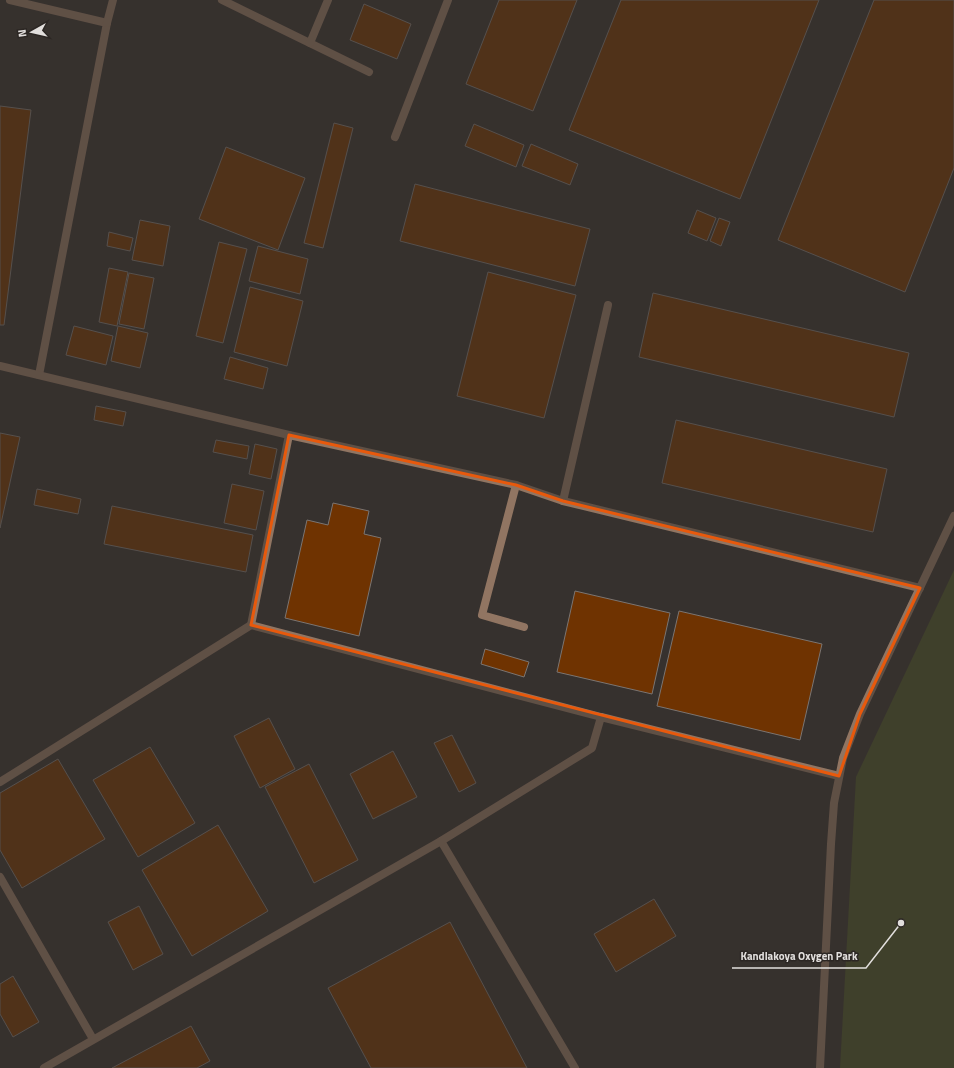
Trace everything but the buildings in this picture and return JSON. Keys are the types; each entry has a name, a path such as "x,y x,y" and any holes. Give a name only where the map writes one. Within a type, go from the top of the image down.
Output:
{"street":[{"path":"10,0 107,23"},
{"path":"39,375 107,23 113,0"},
{"path":"222,0 368,72"},
{"path":"310,43 328,0"},
{"path":"395,137 448,0"},
{"path":"563,501 608,305"},
{"path":"0,366 289,435 516,485 563,501 920,588"},
{"path":"0,782 251,625 289,435"},
{"path":"516,485 482,614 524,627"},
{"path":"820,1068 834,803 843,758 860,714 954,516"},
{"path":"251,625 601,717 839,776"},
{"path":"44,1068 441,841 592,748 601,717"},
{"path":"441,841 575,1068"},
{"path":"0,877 93,1039"}],"highlighted area":[{"path":"289,435 516,485 563,501 920,588 860,714 839,776 251,625"}],"green space":[{"path":"954,570 954,1068 840,1068 856,777"}],"place":[{"name":"Kandlakoya Oxygen Park","path":"901,923"}]}
